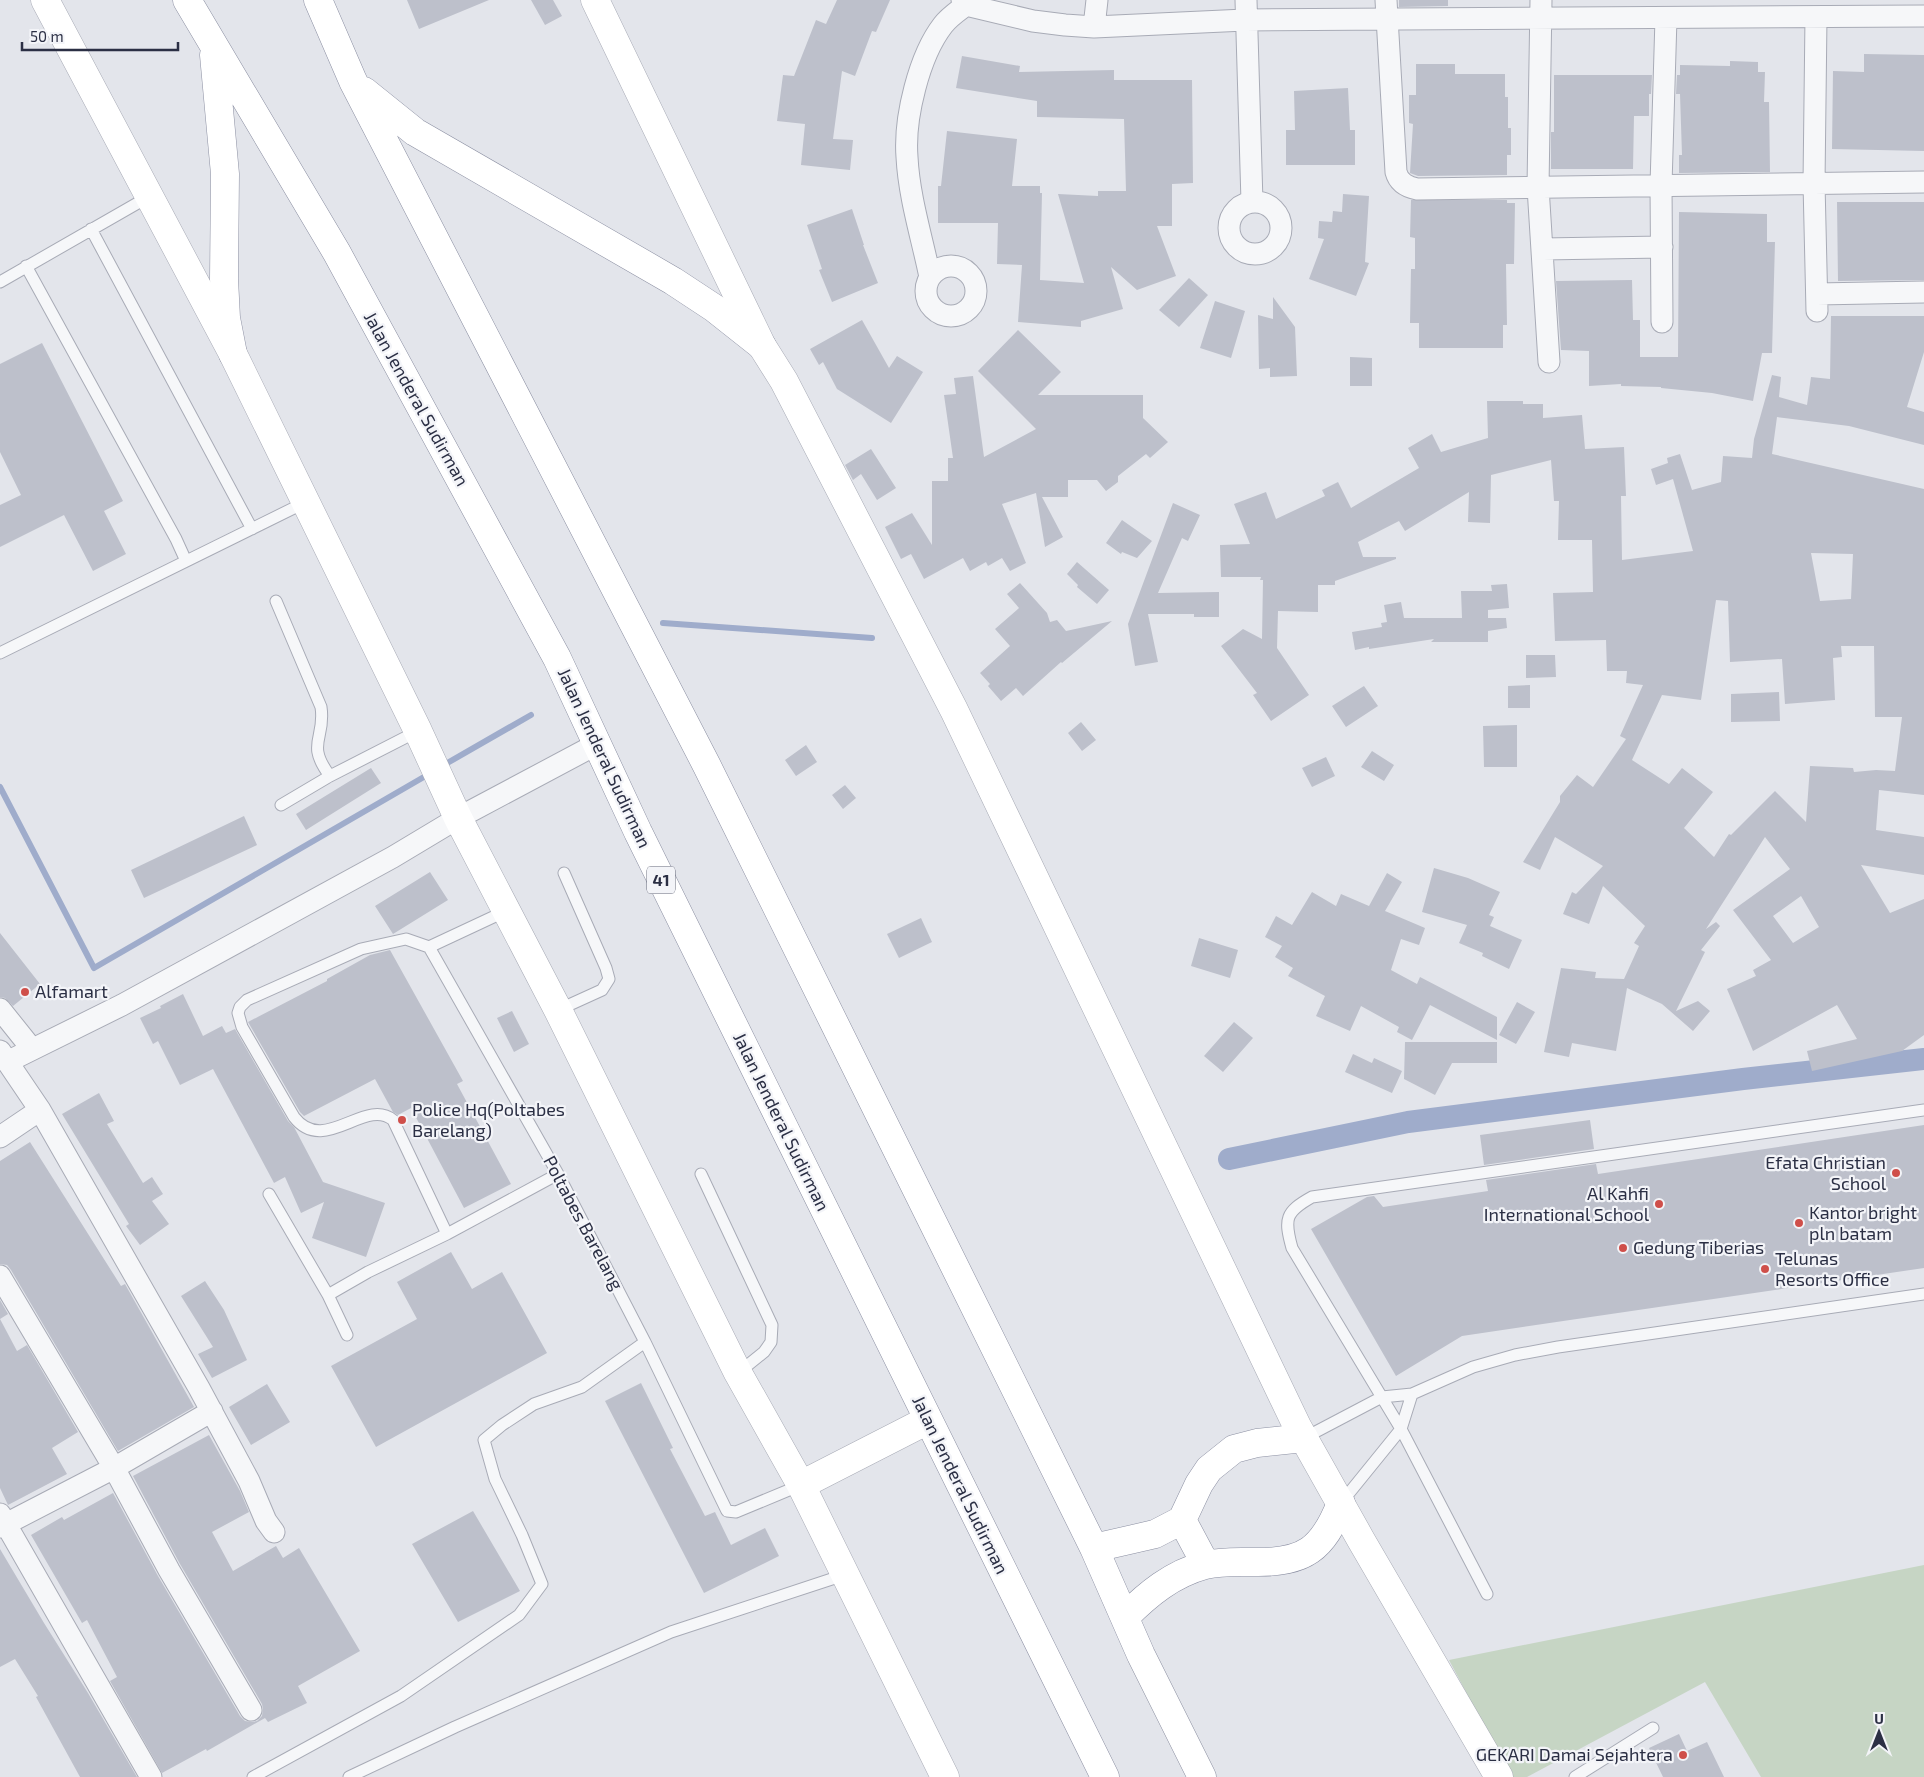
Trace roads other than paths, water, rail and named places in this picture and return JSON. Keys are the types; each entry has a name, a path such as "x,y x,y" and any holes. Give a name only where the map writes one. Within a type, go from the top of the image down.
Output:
{"main road":[{"path":"45,0 233,354 423,742 458,818 558,1010 738,1373 801,1485 944,1777"},
{"name":"Jalan Jenderal Sudirman","path":"187,0 341,262 557,658 638,832 1105,1777"},
{"path":"318,0 353,81 707,766 1094,1548 1141,1655 1202,1777"},
{"path":"595,0 762,346 784,381 954,710 1274,1380 1304,1438 1499,1777"},
{"path":"213,44 226,174 224,279 226,318 233,354"},
{"path":"353,81 383,108 415,132 673,281 714,308 762,346"},
{"path":"801,1485 928,1420"},
{"path":"1094,1548 1155,1534 1182,1520 1199,1484 1209,1469 1234,1449 1257,1443 1304,1438"},
{"path":"1125,1617 1145,1597 1164,1583 1206,1564 1232,1561 1280,1561 1304,1554 1318,1546 1326,1536 1341,1503"},
{"path":"1182,1520 1206,1564"}],"street":[{"path":"1094,26 1097,0"},
{"path":"930,277 909,173 907,156 909,117 919,74 935,37 942,25 964,2 1033,21 1065,26 1094,26 1246,10 1541,9 1666,18 1924,16"},
{"path":"1541,9 1538,187 1549,362"},
{"path":"1246,10 1252,202"},
{"path":"1386,10 1396,172 1398,179 1403,184 1417,189 1924,182"},
{"path":"1816,17 1814,183 1817,303 1924,292"},
{"path":"1662,322 1661,185 1666,18"},
{"path":"1543,249 1662,247"},
{"path":"274,1532 266,1521 249,1481 212,1411 40,1110 4,1056 32,1049 122,1005 384,862 458,818 597,744"},
{"path":"0,1009 32,1049"},
{"path":"0,1137 40,1110"},
{"path":"0,1276 114,1468 169,1570 251,1710"},
{"path":"150,1777 2,1522 114,1468 212,1411"}],"lane":[{"path":"0,282 150,196"},
{"path":"91,230 252,529"},
{"path":"26,266 176,539 186,561"},
{"path":"0,653 306,502"},
{"path":"276,601 321,707 322,723 316,748 323,767 330,776"},
{"path":"280,805 330,776 423,742"},
{"path":"558,1010 602,990 609,979 606,968 564,873"},
{"path":"447,1234 393,1120 387,1115 368,1116 329,1130 318,1131 301,1126 242,1027 238,1013 240,1007 247,1000 361,950 406,939 429,947 506,911"},
{"name":"Poltabes Barelang","path":"429,947 558,1174 645,1342 728,1511 736,1512 801,1485"},
{"path":"1487,1594 1401,1430 1292,1248 1287,1231 1288,1218 1297,1206 1312,1198 1924,1110"},
{"path":"328,1295 368,1272 447,1234 558,1174"},
{"path":"701,1174 772,1325 771,1342 764,1352 738,1373"},
{"path":"269,1194 328,1295 348,1335"},
{"path":"1304,1438 1382,1397 1412,1394 1473,1368 1515,1355 1568,1345 1924,1294"},
{"path":"253,1777 401,1696 519,1616 542,1584 522,1535 495,1479 484,1440 502,1425 534,1404 582,1387 645,1342"},
{"path":"1341,1503 1401,1430 1412,1394"},
{"path":"349,1777 455,1727 671,1632 844,1575"},
{"path":"1575,1777 1653,1728"}],"waterway":[{"path":"663,623 872,638"},
{"path":"442,766 531,715"},
{"path":"0,787 94,968 429,774"},
{"path":"1229,1159 1408,1122 1743,1079 1924,1059"}],"place":[{"name":"Alfamart","path":"25,992"},
{"name":"Police Hq(Poltabes Barelang)","path":"402,1120"},
{"name":"Efata Christian School","path":"1896,1173"},
{"name":"Al Kahfi International School","path":"1659,1204"},
{"name":"Kantor bright pln batam","path":"1799,1223"},
{"name":"Gedung Tiberias","path":"1623,1248"},
{"name":"Telunas Resorts Office","path":"1765,1269"},
{"name":"GEKARI Damai Sejahtera","path":"1683,1755"}]}
